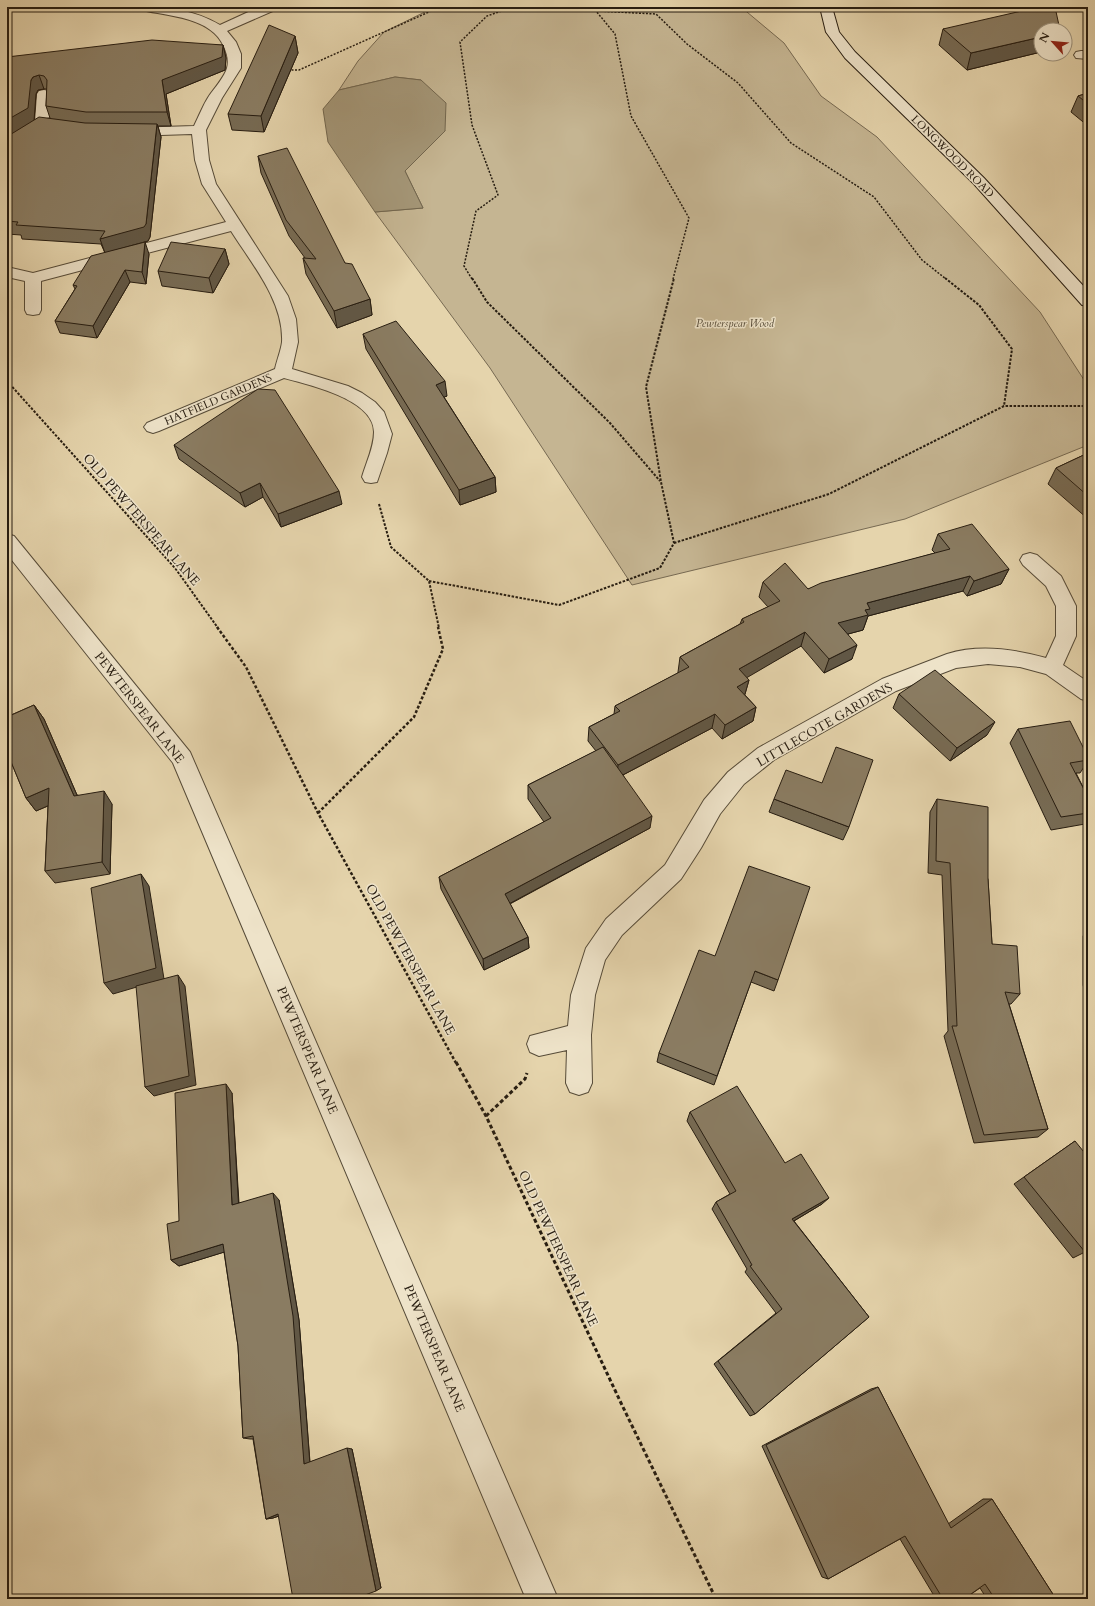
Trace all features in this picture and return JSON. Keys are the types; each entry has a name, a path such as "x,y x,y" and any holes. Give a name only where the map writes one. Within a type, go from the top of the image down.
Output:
{"street":[{"path":"113,132 199,130 215,98 234,68 234,54 229,42 219,30 206,22 190,16 146,7"},
{"path":"219,30 270,7"},
{"name":"LONGWOOD ROAD","path":"826,7 833,32 850,55 979,181 1088,301"},
{"path":"14,142 49,125 44,94"},
{"name":"HATFIELD GARDENS","path":"199,130 202,160 209,184 280,296 288,319 290,342 283,372"},
{"path":"7,272 33,278 234,225"},
{"path":"33,278 34,310"},
{"name":"HATFIELD GARDENS","path":"153,427 283,372 322,383 355,395 376,412 384,431 371,477"},
{"name":"PEWTERSPEAR LANE","path":"7,541 182,758 542,1599"},
{"path":"1030,560 1054,581 1066,606 1066,636 1052,668"},
{"name":"LITTLECOTE GARDENS","path":"579,1082 579,1036 583,995 594,956 614,927 673,872 693,841 712,807 736,778 760,758 889,685 954,660 988,656 1020,659 1052,668 1088,693"},
{"path":"539,1044 579,1036"}],"path":[{"path":"286,70 299,70 440,7"},
{"path":"513,7 487,16 460,42 472,125 498,195 476,211 464,266 487,302 610,424 660,482"},
{"path":"588,7 596,11 656,14 688,44 738,83 791,143 874,197 922,260 979,305 1012,349 1004,406"},
{"path":"371,477 391,547 429,581 559,605 660,568 674,543 660,482 646,387 689,218 631,116 615,34 596,11"},
{"name":"OLD PEWTERSPEAR LANE","path":"7,381 175,568 246,667 318,813 486,1116 621,1403 716,1599"},
{"path":"674,543 829,494 1004,406 1088,406"},
{"path":"318,813 414,717 443,649 429,581"},
{"path":"486,1116 525,1079 539,1044"}],"green space":[{"name":"Pewterspear Wood","path":"435,7 741,7 784,43 821,96 877,137 1040,312 1088,386 1088,445 905,519 632,585 490,368 375,212 423,208 405,171 445,131 421,80 395,77 339,90 358,61 384,32"},
{"path":"1088,929 1088,1004 1083,985 1083,936"}],"shaded area":[{"path":"395,77 421,80 446,103 445,131 405,171 423,208 375,212 328,142 323,109 339,90"}],"building":[{"path":"1039,7 1055,7 1058,22 1033,22 1033,39 971,53 943,29"},
{"path":"269,25 295,36 261,116 228,114"},
{"path":"152,40 223,45 222,57 162,80 167,112 86,112 46,106 47,80 44,76 39,75 33,77 31,80 28,108 7,120 7,57"},
{"path":"1088,93 1088,104 1078,96"},
{"path":"39,117 85,123 157,124 146,224 144,227 100,239 105,231 16,225 18,222 7,221 7,136"},
{"path":"287,148 345,263 352,264 370,299 334,311 303,258 316,259 286,220 258,156"},
{"path":"145,242 142,272 125,270 93,326 55,321 77,286 73,285 91,256"},
{"path":"171,242 225,249 209,278 158,271"},
{"path":"396,321 445,381 436,385 495,477 459,490 363,334"},
{"path":"258,389 275,390 339,491 278,514 260,483 240,493 174,445"},
{"path":"1088,453 1088,496 1056,468"},
{"path":"972,524 1009,569 974,581 970,576 867,603 870,609 865,610 868,615 838,623 857,645 829,659 805,632 739,669 749,680 737,687 756,707 725,725 715,714 618,765 589,727 620,711 615,706 689,667 680,657 744,622 742,619 780,601 763,582 785,563 808,589 821,583 950,549 938,534"},
{"path":"935,670 995,722 957,748 899,694"},
{"path":"34,705 74,796 104,791 102,862 45,871 49,788 26,798 7,752 7,717"},
{"path":"1070,721 1088,757 1088,760 1070,763 1088,797 1088,813 1061,817 1018,729"},
{"path":"603,747 652,816 505,894 528,937 483,959 439,877 551,818 528,785"},
{"path":"836,747 873,760 849,827 774,799 786,770 822,783"},
{"path":"937,799 988,807 988,879 992,944 1017,946 1020,994 1005,992 1048,1129 984,1135 952,1026 957,1026 950,863 936,861"},
{"path":"749,866 810,887 778,980 755,971 717,1076 659,1053 699,950 715,956"},
{"path":"141,874 156,968 104,983 91,888"},
{"path":"178,975 189,1076 145,1087 136,986"},
{"path":"226,1084 232,1205 273,1193 293,1316 304,1464 347,1448 376,1591 354,1599 293,1599 278,1514 266,1519 253,1436 243,1438 238,1346 223,1244 171,1260 167,1224 179,1221 175,1093"},
{"path":"737,1086 785,1163 801,1154 829,1198 792,1219 869,1317 755,1414 718,1361 782,1309 750,1266 752,1265 716,1202 736,1191 690,1112"},
{"path":"1075,1141 1088,1157 1088,1250 1085,1252 1024,1177"},
{"path":"878,1387 951,1528 992,1499 1056,1599 995,1599 985,1584 964,1599 943,1599 905,1536 828,1579 766,1445"}]}
